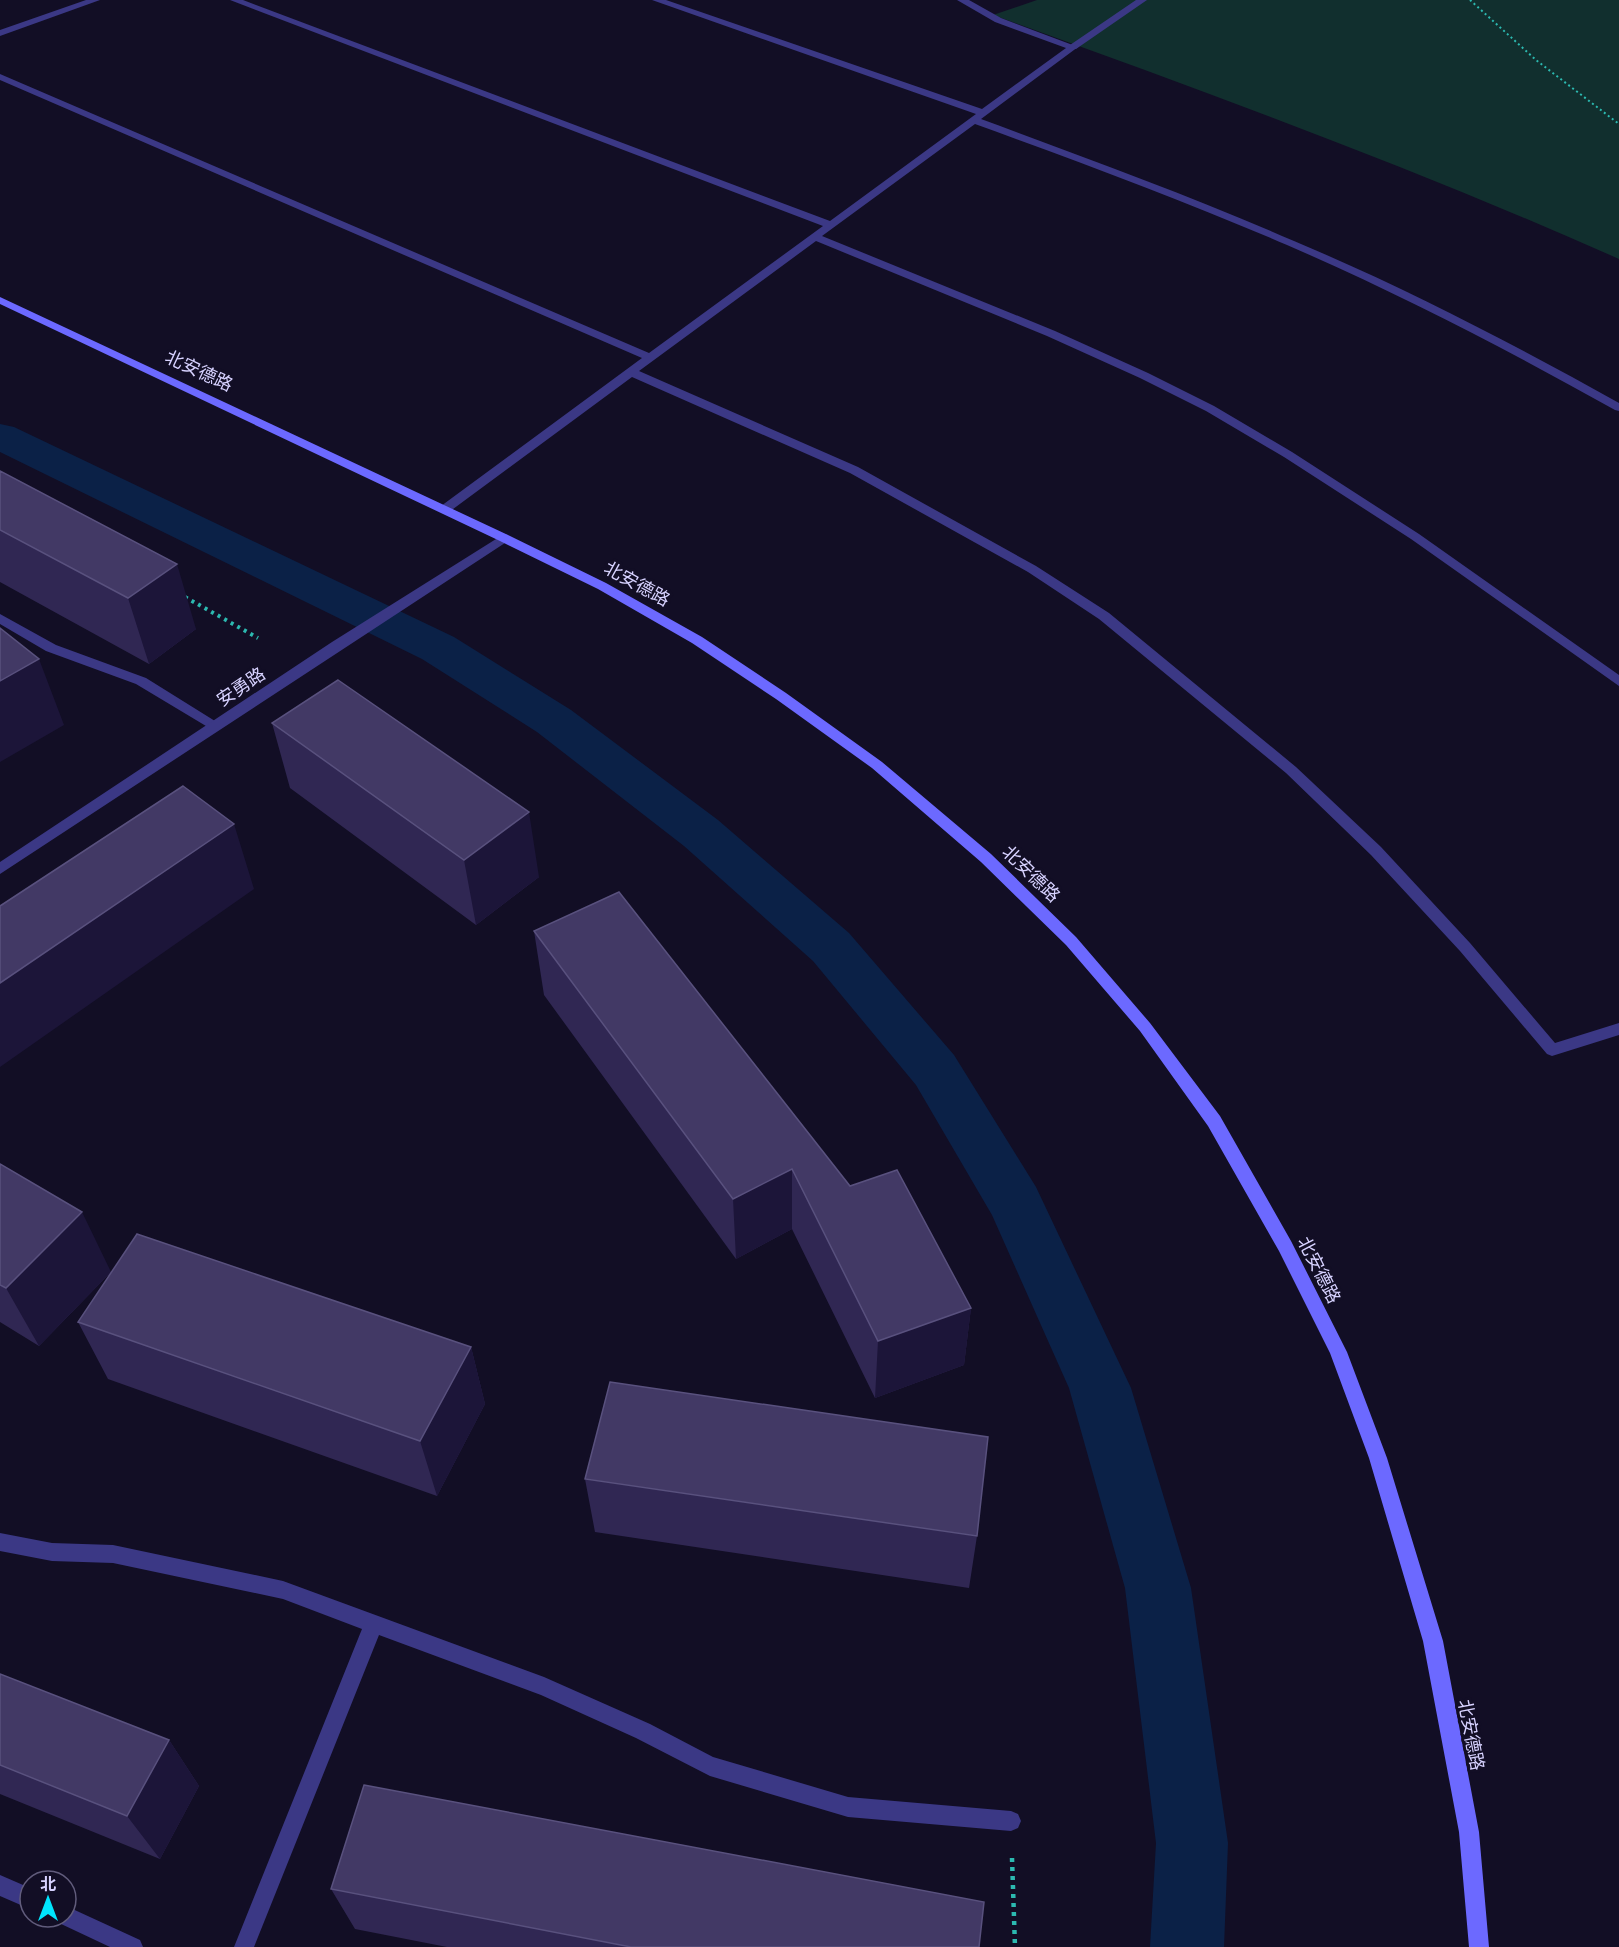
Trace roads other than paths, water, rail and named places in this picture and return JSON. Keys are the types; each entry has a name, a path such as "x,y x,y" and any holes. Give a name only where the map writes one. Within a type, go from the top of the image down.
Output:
{"street":[{"path":"0,33 95,0"},
{"path":"235,0 831,225"},
{"path":"657,0 983,113"},
{"path":"962,0 998,20 1073,47"},
{"path":"445,510 973,120 1142,0"},
{"path":"0,77 651,358"},
{"path":"973,120 1252,226 1392,289 1526,355 1619,408"},
{"path":"815,237 1017,318 1192,399 1292,457 1416,536 1543,624 1619,682"},
{"name":"北安德路","path":"0,300 504,538 602,586 697,640 781,696 877,765 986,858 1071,941 1145,1027 1214,1121 1286,1246 1338,1352 1378,1458 1433,1641 1469,1832 1479,1947"},
{"path":"631,372 854,470 1032,569 1104,616 1291,770 1376,851 1465,947 1552,1050 1619,1029"},
{"name":"安勇路","path":"0,869 408,598 504,538"},
{"path":"0,618 51,648 141,681 216,726"},
{"path":"0,640 18,628"},
{"path":"0,1542 52,1552 113,1554 271,1588 544,1686 643,1731 710,1766 848,1807 1011,1821"},
{"path":"244,1947 373,1625"},
{"path":"0,1885 18,1893"},
{"path":"78,1922 133,1947"}],"waterway":[{"path":"0,436 438,648 554,721 701,833 831,947 935,1070 1016,1204 1100,1388 1158,1588 1192,1843 1187,1947"}]}
